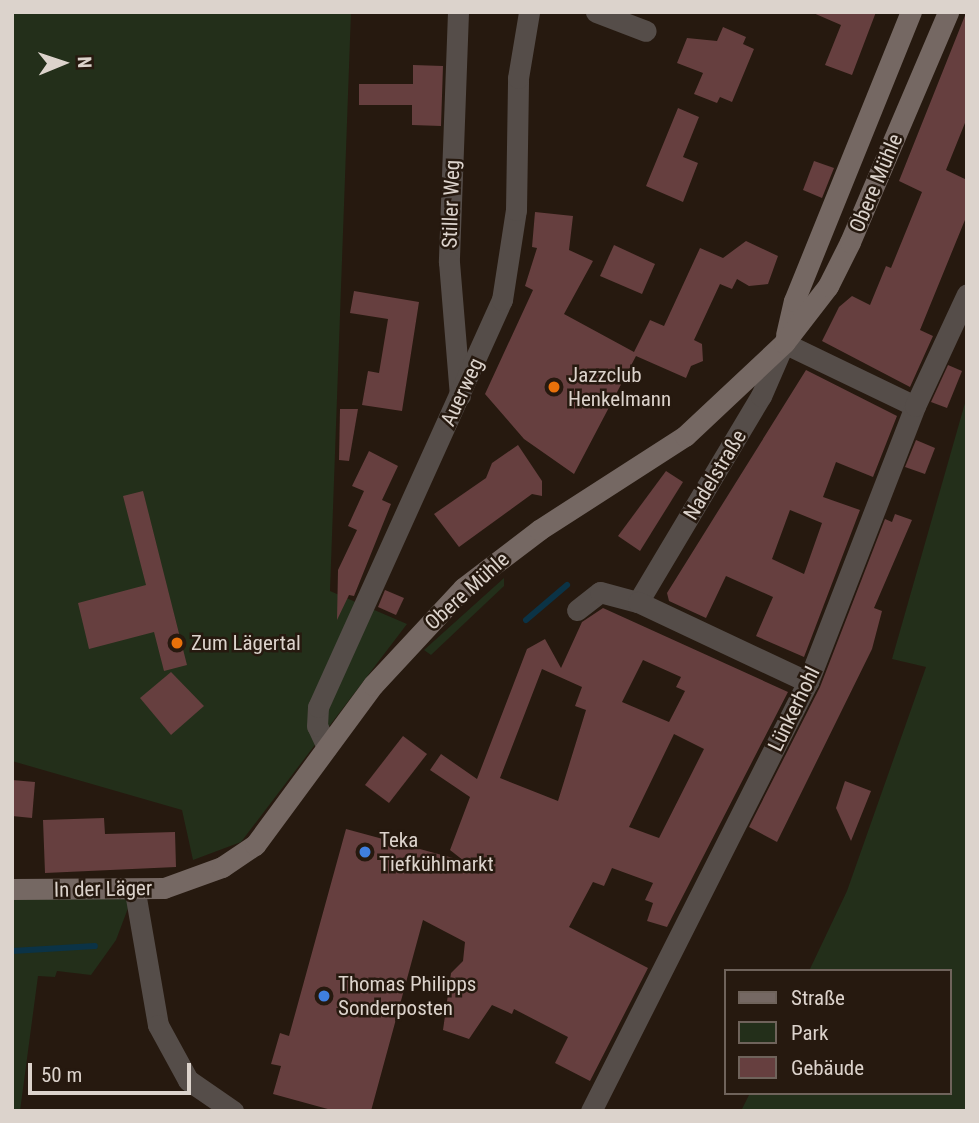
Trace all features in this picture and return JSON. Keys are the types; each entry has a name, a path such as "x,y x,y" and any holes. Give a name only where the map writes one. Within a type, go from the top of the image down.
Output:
{"main road":[{"name":"Obere Mühle","path":"784,343 794,301 911,12"},
{"name":"Obere Mühle","path":"192,880 255,845 405,648 463,588 539,530 685,436 784,343 828,286 850,242 948,12"},
{"name":"In der Läger","path":"12,890 135,892 192,880"}],"street":[{"name":"Stiller Weg","path":"458,12 449,262 460,396"},
{"name":"Auerweg","path":"327,747 317,726 318,707 502,300 516,210 518,78 530,12"},
{"path":"596,12 646,31"},
{"name":"Lünkerhohl","path":"591,1111 808,682 915,406 967,295"},
{"path":"784,343 915,406"},
{"name":"Nadelstraße","path":"639,602 761,396 784,343"},
{"path":"577,610 600,592 639,602 808,682"},
{"path":"135,892 158,1025 188,1080 233,1111"}],"green space":[{"path":"12,12 351,12 330,591 407,624 241,842 193,860 182,810 12,761"},
{"path":"967,396 967,1111 741,1111 749,1095 951,1095 951,969 810,969 847,891 926,667 892,659"},
{"path":"504,578 504,586 431,655 424,650"},
{"path":"12,895 133,895 116,940 91,975 57,971 55,977 38,976 20,1111 12,1111"}],"building":[{"path":"811,12 876,12 852,75 825,65 841,25"},
{"path":"966,13 967,118 946,170 967,180 967,215 920,330 933,336 910,387 822,341 839,307 852,296 870,305 886,266 891,268 922,192 899,181"},
{"path":"723,27 746,37 743,44 754,49 732,102 720,97 717,103 694,94 703,73 677,63 687,38 717,41"},
{"path":"413,65 443,66 441,126 412,125 412,105 359,105 359,84 413,84"},
{"path":"678,108 699,117 683,157 698,163 683,202 646,186"},
{"path":"814,161 834,168 822,198 803,190"},
{"path":"535,212 573,216 569,250 593,261 564,314 634,352 650,320 664,326 700,248 723,258 746,241 778,256 768,284 749,286 737,279 732,289 720,284 694,340 702,344 703,361 691,366 686,378 636,356 574,474 524,439 485,394 533,290 525,286 537,248 532,247"},
{"path":"614,245 655,264 642,294 600,276"},
{"path":"354,291 419,302 402,411 362,405 368,371 379,373 388,319 350,313"},
{"path":"948,365 962,371 947,408 931,402"},
{"path":"806,370 897,416 873,477 836,462 823,497 860,510 804,657 756,636 773,597 726,576 706,618 669,601 667,593","holes":["790,510 822,523 804,574 772,559"]},
{"path":"340,409 358,409 349,461 339,460"},
{"path":"916,440 935,448 925,474 905,467"},
{"path":"518,445 542,481 542,496 532,494 459,547 434,514 486,478 492,463"},
{"path":"369,451 398,466 382,500 391,504 354,596 349,595 337,620 338,570 357,530 348,526 364,491 352,486"},
{"path":"666,471 683,482 640,551 618,536"},
{"path":"143,491 187,665 164,671 154,632 89,649 78,603 146,585 123,496"},
{"path":"895,514 912,520 874,608 882,611 872,649 777,842 749,827 820,687 885,519 892,522"},
{"path":"385,590 404,598 396,615 378,607"},
{"path":"603,608 788,692 667,927 647,921 653,903 645,900 653,883 612,868 604,886 593,882 569,927 648,968 590,1081 555,1063 568,1037 514,1009 512,1014 492,1005 469,1039 443,1030 451,973 463,961 465,942 423,920 371,1111 335,1111 273,1094 281,1066 271,1064 280,1033 289,1036 346,829 464,861 450,850 470,797 430,770 441,754 477,779 527,649 545,639 561,668 582,622","holes":["643,660 681,677 676,687 685,691 669,722 622,702","542,669 582,687 575,706 586,710 558,801 500,778","674,734 704,749 659,838 629,827"]},
{"path":"171,672 204,706 171,735 140,698"},
{"path":"403,736 427,754 389,803 365,785"},
{"path":"12,780 35,782 32,818 12,816"},
{"path":"845,781 871,791 851,841 836,808"},
{"path":"104,818 105,834 175,832 176,867 45,873 43,820"}],"waterway":[{"path":"526,620 567,585"},
{"path":"12,951 95,946"}],"place":[{"name":"Jazzclub Henkelmann","path":"554,387"},
{"name":"Zum Lägertal","path":"177,643"},
{"name":"Teka Tiefkühlmarkt","path":"365,852"},
{"name":"Thomas Philipps Sonderposten","path":"324,996"}]}
